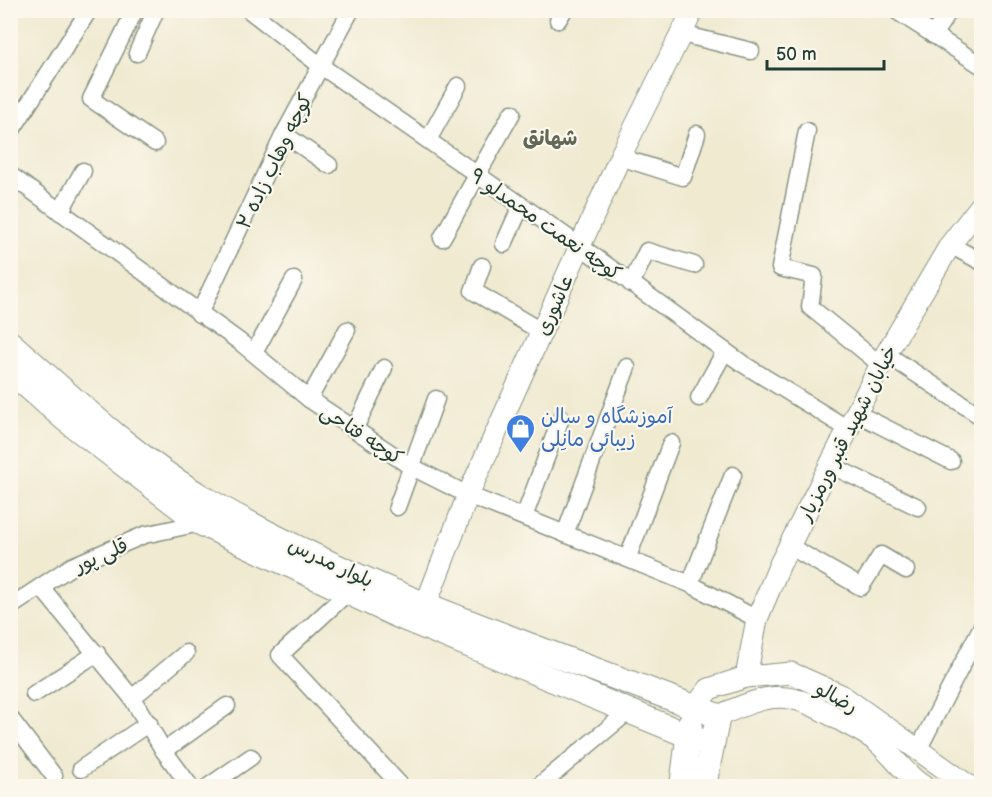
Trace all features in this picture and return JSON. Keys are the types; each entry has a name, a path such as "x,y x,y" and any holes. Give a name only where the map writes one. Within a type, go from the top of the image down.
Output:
{"main road":[{"name":"بلوار مدرس","path":"10,343 150,462 208,500 287,542 352,583 426,604 718,716"},
{"name":"بلوار مدرس","path":"10,371 129,471 200,523 352,583 629,711 687,737 711,745"},
{"path":"682,786 687,737 695,706"},
{"path":"704,786 718,716"}],"street":[{"path":"10,133 89,10"},
{"path":"135,10 91,99 155,143"},
{"path":"137,53 156,10"},
{"name":"کوچه نعمت محمدلو ۹","path":"249,10 321,66 580,246 725,351 852,421 951,461"},
{"name":"کوچه وهاب زاده ۲","path":"199,314 285,134 351,10"},
{"name":"عاشوری","path":"426,604 468,495 620,157 693,10"},
{"path":"896,10 981,66"},
{"path":"933,35 950,10"},
{"path":"682,34 751,51"},
{"path":"428,140 458,86"},
{"path":"442,238 512,113"},
{"path":"807,131 780,268 814,276 810,307 883,360 981,417"},
{"path":"285,134 329,165"},
{"path":"620,157 683,177 697,134"},
{"path":"60,212 83,171"},
{"name":"کوچه فتاحی","path":"10,175 254,353 309,399 410,466 468,495 628,557 690,584 757,619"},
{"name":"خیابان شهید قنبر ورمزیار","path":"746,677 757,619 789,546 883,360 950,245 981,204"},
{"path":"504,244 521,206"},
{"path":"950,245 981,262"},
{"path":"631,284 646,251 694,265"},
{"path":"482,266 473,291 542,332"},
{"path":"254,353 294,280"},
{"path":"309,399 347,330"},
{"path":"699,398 725,351"},
{"path":"565,534 627,367"},
{"path":"355,428 384,368"},
{"path":"397,507 436,399"},
{"path":"524,517 561,418"},
{"path":"628,557 671,443"},
{"path":"830,465 918,507"},
{"path":"690,584 734,475"},
{"name":"قلی پور","path":"10,607 72,566 144,535 200,523"},
{"path":"789,546 861,587 881,555 906,570"},
{"path":"352,583 280,655 401,786"},
{"path":"41,587 132,698 164,751 190,786"},
{"path":"918,750 981,626"},
{"path":"34,694 97,653"},
{"path":"132,698 186,653"},
{"name":"رضالو","path":"695,706 709,689 746,677 791,673 841,695 969,786"},
{"name":"رضالو","path":"718,716 757,699 786,696 819,707 875,740 907,776 923,786"},
{"path":"164,751 227,706"},
{"path":"538,786 629,711"},
{"path":"10,718 54,776"},
{"path":"81,769 149,723"},
{"path":"209,786 251,757"}],"place":[{"name":"آموزشگاه و سالن زیبائی مانِلی","path":"520,454"}],"district":[{"name":"شهانق","path":"550,138"}]}
